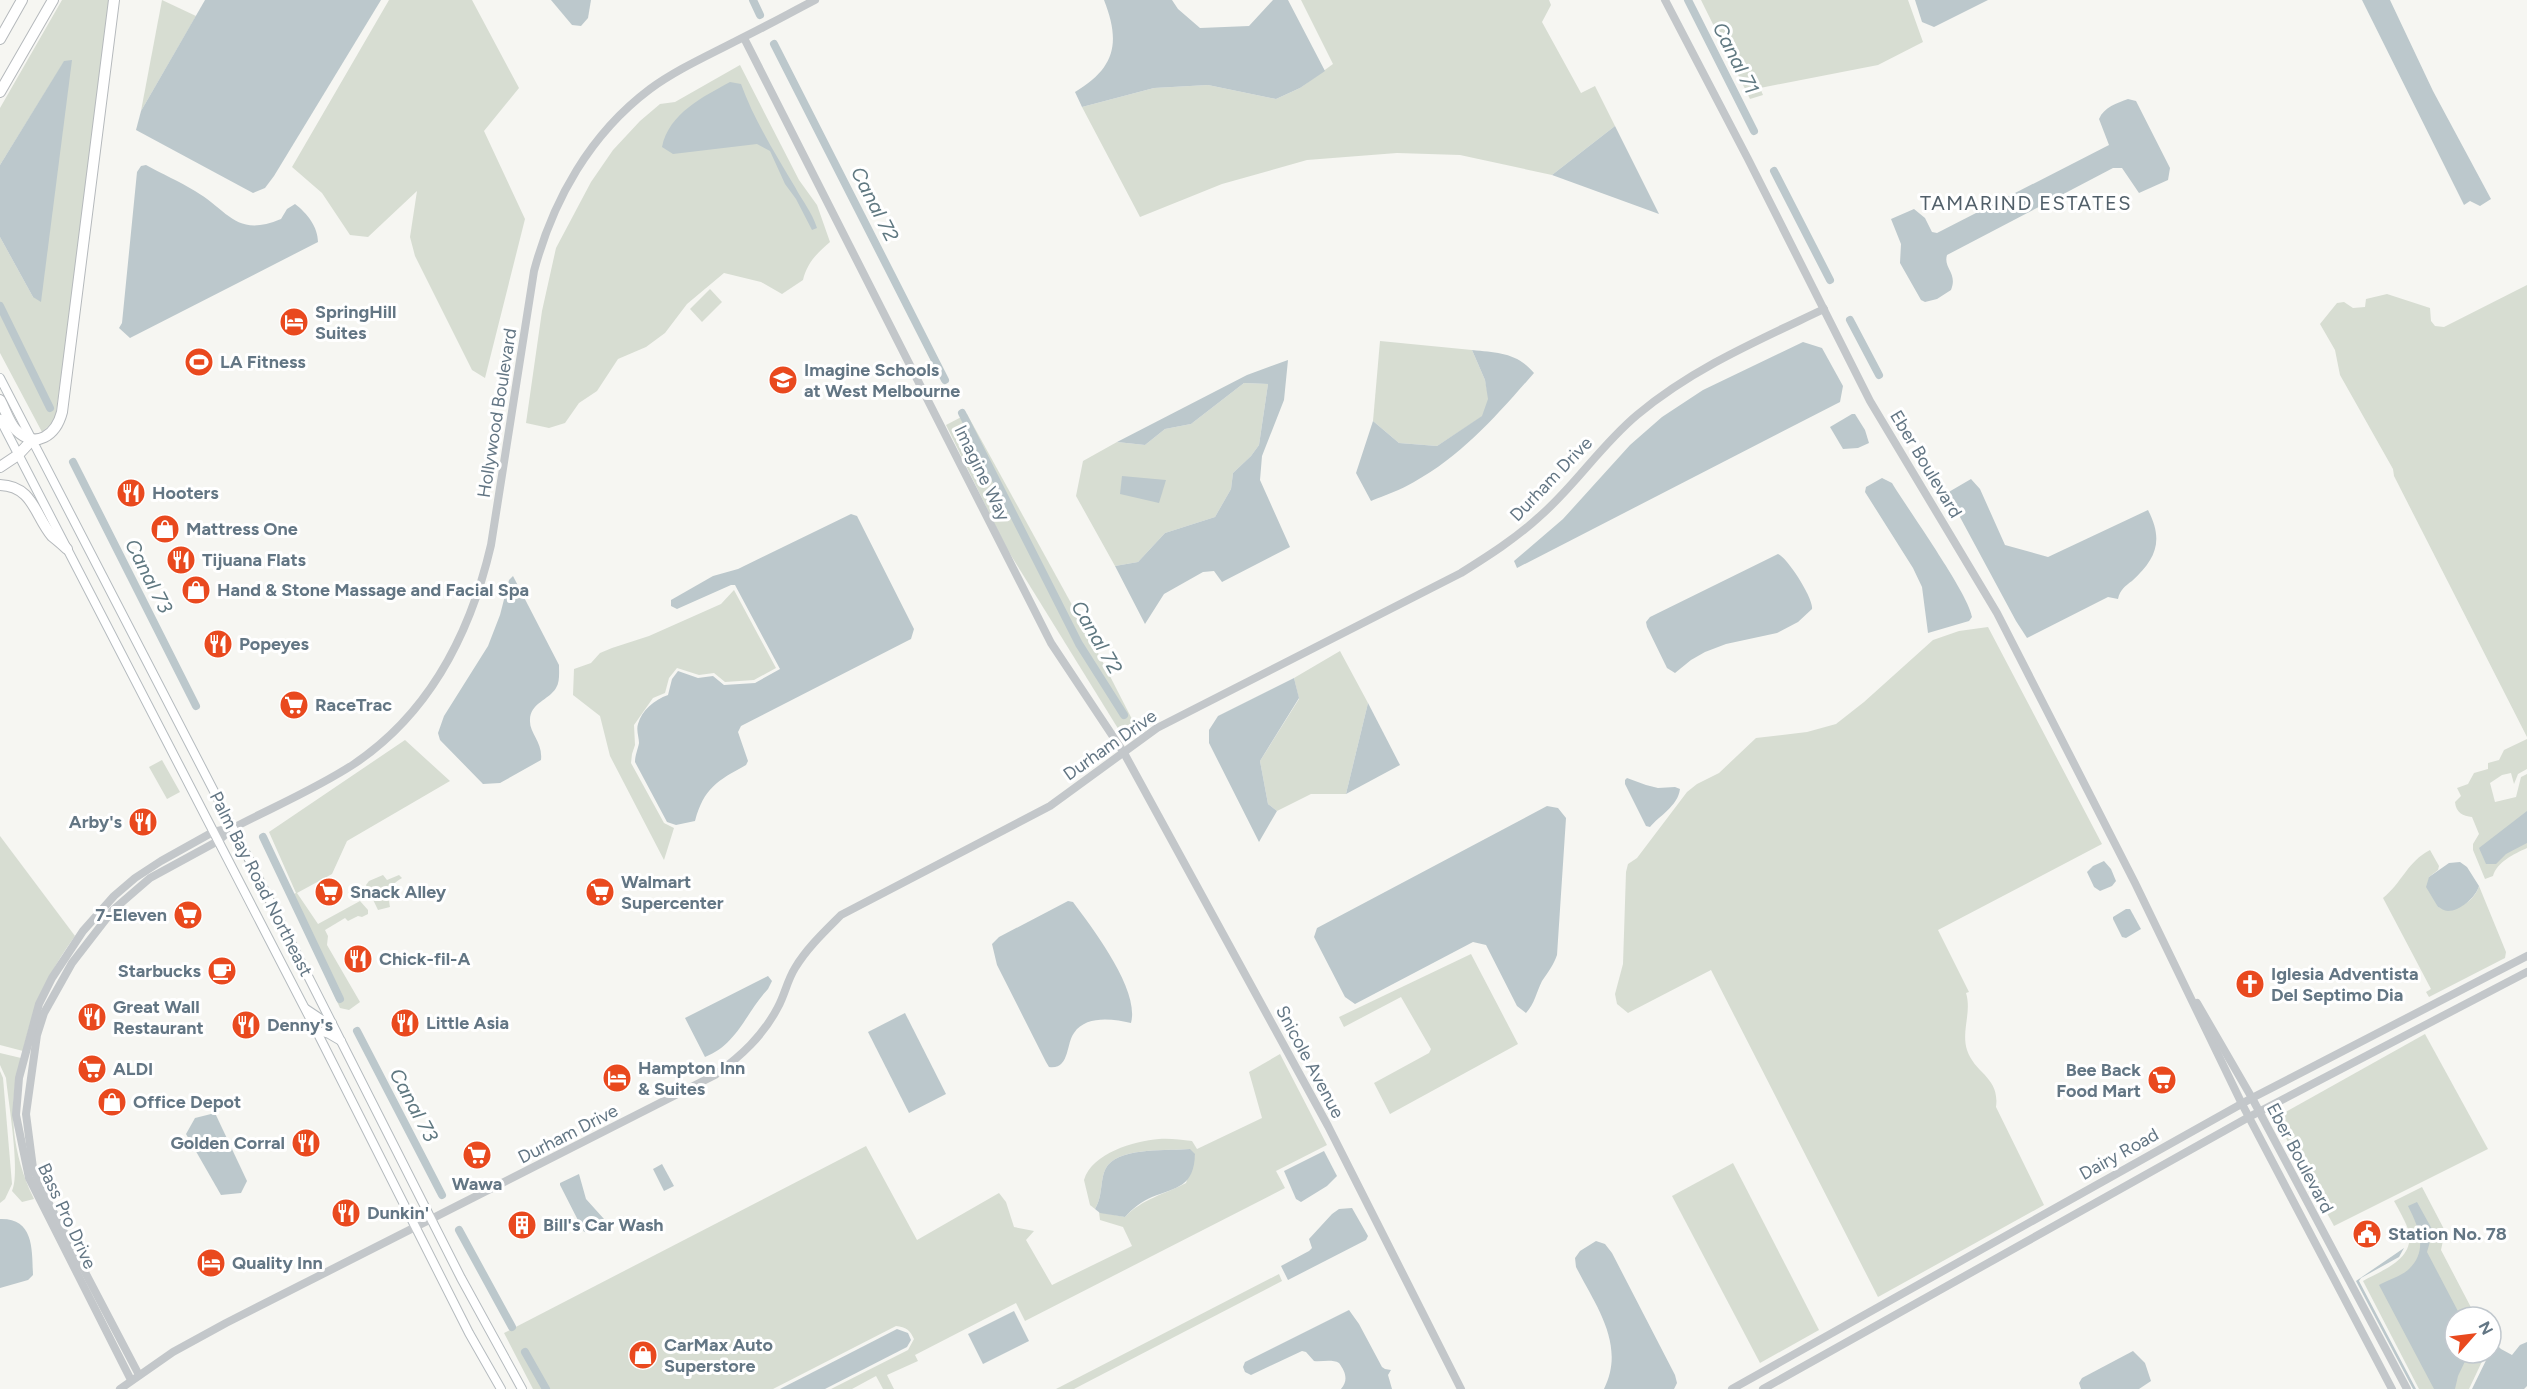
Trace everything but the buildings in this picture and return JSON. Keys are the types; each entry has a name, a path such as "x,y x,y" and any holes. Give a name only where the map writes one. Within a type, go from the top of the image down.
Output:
{"highway":[{"path":"0,39 22,0"},
{"path":"0,92 53,0"},
{"path":"0,400 15,429 32,440 43,439 53,432 62,412 114,0"},
{"path":"0,467 18,455 32,440"},
{"path":"0,485 19,489 28,497 35,505 51,535 67,549"}],"main road":[{"name":"Palm Bay Road Northeast","path":"0,378 233,828 461,1278 522,1389"},
{"name":"Palm Bay Road Northeast","path":"0,419 316,1030 469,1334 501,1389"},
{"path":"304,1007 314,1016 332,1023"},
{"path":"316,1030 341,1041"}],"street":[{"name":"Hollywood Boulevard","path":"218,841 233,828 357,762 403,723 449,662 469,620 482,585 491,545 534,271 543,239 562,194 600,137 623,112 679,70 815,0"},
{"name":"Eber Boulevard","path":"1665,0 1870,400 1997,613 2164,942 2242,1104 2392,1389"},
{"name":"Imagine Way","path":"744,38 1051,643 1124,753"},
{"name":"Durham Drive","path":"120,1389 139,1375 226,1323 715,1075 737,1059 759,1035 778,1007 796,966 816,940 841,915 1050,806 1157,728 1469,567 1504,545 1540,517 1602,447 1661,395 1726,356 1824,309"},
{"name":"Snicole Avenue","path":"1124,753 1328,1126 1461,1389"},
{"name":"Bass Pro Drive","path":"131,1380 28,1178 16,1114 19,1078 39,1004 52,978 82,931 114,896 135,878 213,832 233,828"},
{"name":"Bass Pro Drive","path":"139,1375 44,1194 33,1168 26,1114 37,1035 44,1013 72,963 106,918 129,894 150,878 218,841"},
{"name":"Eber Boulevard","path":"2164,942 2252,1098 2407,1389"},
{"name":"Dairy Road","path":"1732,1389 2252,1098 2527,957"},
{"name":"Dairy Road","path":"1763,1389 2258,1112 2527,972"},
{"path":"1881,1305 1888,1319"}],"shaded area":[{"path":"62,0 112,0 56,413 53,422 42,432 0,353 0,237 33,297 64,62 0,165 0,108"},
{"path":"162,0 196,16 141,111"},
{"path":"205,0 381,0 274,176 265,188 253,193 136,130 141,111"},
{"path":"389,0 472,0 519,88 484,131 525,219 485,378 472,370 415,256 410,237 417,191 368,237 350,235 322,193 292,167"},
{"path":"551,0 591,0 588,18 581,26 572,25"},
{"path":"1104,0 1172,0 1178,9 1200,28 1249,26 1273,0 1288,0 1325,71 1300,88 1276,99 1208,85 1154,88 1082,107 1075,92 1099,74 1111,53 1112,29"},
{"path":"1301,0 1549,0 1551,5 1542,22 1581,93 1595,86 1615,126 1552,175 1460,155 1397,153 1307,160 1222,184 1140,217 1082,107 1154,88 1208,85 1276,99 1300,88 1333,64"},
{"path":"1701,0 1908,0 1923,42 1878,65 1760,88 1763,95 1750,99"},
{"path":"1915,0 1988,0 1934,27 1922,22"},
{"path":"2362,0 2390,0 2433,91 2491,199 2480,206 2470,201 2464,205"},
{"path":"72,60 41,302 33,297 0,237 0,165 64,61"},
{"path":"740,65 799,180 817,205 830,242 813,259 803,280 782,294 761,282 724,273 687,304 665,333 646,347 618,359 597,391 579,403 565,423 549,428 526,423 542,311 556,248 591,182 613,150 640,121 660,104 675,102"},
{"path":"730,82 741,84 759,124 817,228 812,230 796,199 785,184 770,151 757,144 673,154 662,147 666,135 679,115 698,100"},
{"path":"2128,99 2136,101 2170,168 2168,180 2139,193 2122,168 2113,168 1947,255 1947,264 1953,279 1951,290 1937,299 1925,302 1921,300 1900,263 1901,244 1891,219 1914,209 1925,218 1932,232 1937,233 2109,145 2099,119 2107,108"},
{"path":"1615,126 1659,214 1552,175"},
{"path":"146,165 195,191 225,214 243,224 266,224 281,219 287,209 295,204 311,221 318,236 318,242 130,338 119,328 122,323 137,172 141,166"},
{"path":"2527,285 2527,737 2394,476 2393,469 2340,375 2335,350 2320,324 2337,303 2344,302 2353,308 2365,307 2366,299 2387,294 2430,308 2431,321 2435,326 2444,327"},
{"path":"710,289 722,302 702,322 690,309"},
{"path":"1380,341 1472,350 1485,380 1489,399 1483,416 1437,446 1399,443 1373,421"},
{"path":"1803,342 1822,348 1843,386 1840,402 1517,568 1514,561 1563,519 1630,445 1662,417 1703,390"},
{"path":"1472,350 1513,357 1534,373 1493,418 1448,459 1409,485 1371,501 1356,473 1373,421 1399,443 1437,446 1482,416 1488,399 1485,380"},
{"path":"1288,360 1284,400 1262,456 1260,480 1290,547 1222,582 1214,571 1203,572 1164,594 1145,624 1115,566 1138,562 1165,533 1215,517 1231,489 1233,473 1259,445 1268,384 1244,383 1191,424 1165,429 1145,445 1117,442 1247,375"},
{"path":"1244,383 1268,384 1259,445 1233,473 1231,489 1215,517 1165,533 1138,562 1115,566 1076,496 1083,461 1117,442 1145,445 1165,429 1191,424"},
{"path":"967,414 1093,643 1136,727 1122,735 1007,549 946,425"},
{"path":"1855,414 1865,430 1869,443 1858,448 1843,449 1830,427"},
{"path":"1122,476 1166,480 1159,503 1120,494"},
{"path":"1882,478 1892,483 1950,572 1969,606 1972,617 1969,621 1928,633 1922,587 1913,568 1865,492 1866,487"},
{"path":"1971,479 1980,489 2005,545 2048,557 2148,510 2156,531 2152,557 2140,573 2123,588 2118,599 2108,597 2027,638 1947,493"},
{"path":"851,514 857,516 914,629 911,639 741,726 738,732 748,761 746,765 719,781 707,793 695,821 676,825 667,822 635,762 639,743 637,726 646,710 653,703 668,695 672,679 678,671 698,678 713,676 724,685 755,683 780,669 735,585 677,609 671,606 671,600 713,576 738,569"},
{"path":"1778,554 1799,579 1809,597 1812,609 1798,622 1777,633 1726,644 1705,652 1675,673 1667,668 1647,627 1646,622 1650,617"},
{"path":"513,576 559,665 559,680 553,692 536,706 531,714 530,725 540,748 541,760 500,783 483,784 440,740 438,733 444,716 488,646 500,615 509,580"},
{"path":"734,590 776,668 754,680 725,682 714,673 699,675 677,668 669,678 665,693 653,698 634,725 635,745 631,763 664,823 674,828 664,860 610,756 600,716 573,695 574,669 591,663 600,653 649,636 721,604"},
{"path":"1988,627 2102,844 1938,930 1969,992 1966,993 1968,1007 1965,1043 1967,1050 1975,1065 1991,1082 1996,1097 1996,1107 2044,1205 1878,1297 1711,970 1628,1013 1617,1004 1615,994 1623,964 1626,872 1628,864 1637,858 1687,792 1719,773 1756,738 1807,732 1836,724 1933,640 1959,631"},
{"path":"1340,651 1368,703 1346,794 1311,794 1277,811 1268,804 1260,761 1299,699 1294,678"},
{"path":"1294,678 1299,698 1260,761 1268,804 1277,811 1259,842 1209,743 1209,730 1218,716"},
{"path":"1368,703 1400,765 1346,794"},
{"path":"2527,739 2527,769 2518,774 2514,784 2511,773 2502,775 2490,783 2495,802 2516,797 2521,777 2527,774 2527,848 2507,859 2498,867 2493,876 2485,879 2473,850 2473,844 2479,834 2472,817 2463,815 2457,809 2455,802 2461,796 2457,788 2468,784 2474,773 2488,769 2488,763 2499,760 2504,750"},
{"path":"405,740 450,781 347,841 332,874 297,893 318,924 360,901 368,910 368,914 362,917 358,916 348,921 345,918 325,930 328,936 327,945 360,1002 349,1010 340,1008 289,896 296,893 269,832"},
{"path":"162,760 180,792 167,799 149,767"},
{"path":"1627,778 1658,788 1675,787 1680,789 1679,795 1668,810 1650,827 1646,826 1625,784"},
{"path":"1547,806 1558,808 1566,818 1557,955 1526,1013 1517,1006 1486,945 1473,942 1355,1004 1345,997 1314,937 1317,928"},
{"path":"2527,811 2527,843 2506,854 2496,864 2486,864 2479,848"},
{"path":"0,836 75,936 43,990 23,1051 0,1045"},
{"path":"2430,850 2439,866 2438,870 2429,877 2438,907 2450,909 2463,905 2473,897 2479,886 2506,952 2505,958 2429,997 2426,992 2431,989 2383,898 2410,866"},
{"path":"2104,861 2111,869 2116,881 2112,886 2100,891 2094,887 2087,872"},
{"path":"2460,862 2467,867 2479,886 2475,895 2467,903 2445,911 2438,907 2426,887 2429,877 2449,863"},
{"path":"383,875 387,880 399,875 402,878 390,890 390,907 378,910 366,885 369,881"},
{"path":"1068,901 1073,902 1092,928 1122,977 1132,1009 1131,1023 1100,1020 1085,1023 1071,1037 1061,1064 1049,1067 997,965 992,944 999,937"},
{"path":"2130,909 2141,929 2126,938 2122,937 2113,917"},
{"path":"1471,954 1518,1044 1390,1114 1374,1083 1429,1053 1431,1049 1401,997 1344,1027 1339,1017"},
{"path":"768,976 772,981 768,989 734,1036 705,1057 685,1018"},
{"path":"905,1013 946,1094 909,1113 868,1032"},
{"path":"2425,1034 2488,1149 2334,1226 2275,1118"},
{"path":"0,1053 21,1058 14,1094 14,1130 21,1165 34,1199 22,1202 12,1191 15,1169 13,1136 6,1078 0,1065"},
{"path":"1280,1054 1327,1145 1272,1173 1276,1171 1285,1188 1025,1321 1016,1303 915,1355 918,1361 887,1375 894,1389 883,1389 876,1376 852,1389 831,1389 908,1350 914,1339 911,1333 899,1326 773,1389 533,1389 504,1333 866,1146 917,1240 999,1193 1006,1202 1014,1227 1034,1231 1026,1240 1052,1285 1132,1246 1123,1227 1100,1220 1099,1212 1125,1217 1146,1201 1186,1183 1195,1155 1189,1149 1158,1150 1124,1155 1115,1159 1105,1169 1100,1198 1095,1209 1090,1205 1084,1180 1096,1162 1115,1150 1149,1140 1192,1141 1197,1149 1262,1118 1249,1072"},
{"path":"0,1071 3,1078 12,1184 5,1199 0,1203"},
{"path":"215,1113 247,1181 241,1193 221,1195 186,1134 195,1118"},
{"path":"1190,1149 1195,1154 1194,1165 1188,1179 1176,1188 1152,1197 1134,1208 1125,1217 1100,1213 1095,1209 1100,1198 1105,1169 1115,1159 1135,1153"},
{"path":"1324,1151 1337,1176 1327,1186 1301,1202 1296,1199 1284,1171"},
{"path":"1733,1163 1819,1330 1760,1363 1672,1196"},
{"path":"662,1164 674,1186 664,1191 653,1169"},
{"path":"579,1174 586,1199 604,1219 584,1232 560,1185"},
{"path":"2422,1187 2445,1231 2441,1250 2470,1305 2443,1305 2443,1365 2480,1365 2469,1389 2419,1389 2363,1281 2395,1263 2407,1250 2409,1232 2394,1201"},
{"path":"2417,1202 2433,1231 2427,1252 2455,1305 2443,1305 2443,1365 2463,1365 2455,1389 2434,1389 2379,1285 2409,1269 2419,1254 2420,1238 2408,1206"},
{"path":"1352,1208 1368,1236 1366,1240 1288,1280 1281,1266 1312,1248 1309,1239 1332,1214 1339,1209"},
{"path":"0,1219 11,1220 25,1229 31,1246 33,1275 28,1280 0,1288"},
{"path":"1596,1241 1605,1244 1612,1253 1675,1375 1677,1383 1674,1389 1604,1389 1610,1373 1612,1357 1610,1341 1606,1326 1576,1267 1575,1258 1580,1251"},
{"path":"2404,1248 2399,1257 2359,1281 2416,1389 2413,1389 2356,1281"},
{"path":"1279,1274 1282,1281 1074,1389 1056,1389"},
{"path":"1349,1310 1382,1367 1391,1370 1388,1375 1392,1389 1341,1389 1345,1376 1339,1363 1314,1361 1302,1351 1251,1375 1245,1372 1243,1367 1245,1362"},
{"path":"1014,1311 1029,1341 983,1364 968,1334"},
{"path":"897,1329 908,1333 911,1340 907,1347 825,1389 780,1389"},
{"path":"2527,1342 2527,1386 2524,1389 2472,1389 2484,1365 2503,1365 2503,1350 2512,1355 2520,1345"},
{"path":"2133,1351 2145,1363 2151,1381 2139,1389 2081,1389 2079,1383 2082,1378"}],"waterway":[{"name":"Canal 72","path":"753,0 760,15"},
{"name":"Canal 71","path":"1688,0 1754,131"},
{"name":"Canal 72","path":"774,44 945,380"},
{"name":"Canal 71","path":"1774,171 1830,280"},
{"name":"Canal 73","path":"0,306 50,408"},
{"name":"Canal 71","path":"1850,320 1879,375"},
{"name":"Canal 72","path":"962,413 1079,644 1124,715"},
{"name":"Canal 73","path":"73,462 196,706"},
{"name":"Canal 73","path":"263,837 340,999"},
{"name":"Canal 73","path":"357,1031 442,1195"},
{"name":"Canal 73","path":"459,1230 512,1327"},
{"name":"Canal 73","path":"525,1352 546,1389"}],"place":[{"name":"SpringHill Suites","path":"294,322"},
{"name":"LA Fitness","path":"199,362"},
{"name":"Imagine Schools at West Melbourne","path":"783,380"},
{"name":"Hooters","path":"131,493"},
{"name":"Mattress One","path":"165,529"},
{"name":"Tijuana Flats","path":"181,560"},
{"name":"Hand & Stone Massage and Facial Spa","path":"196,590"},
{"name":"Popeyes","path":"218,644"},
{"name":"RaceTrac","path":"294,705"},
{"name":"Arby's","path":"143,822"},
{"name":"Snack Alley","path":"329,892"},
{"name":"Walmart Supercenter","path":"600,892"},
{"name":"7-Eleven","path":"188,915"},
{"name":"Chick-fil-A","path":"358,959"},
{"name":"Starbucks","path":"222,971"},
{"name":"Iglesia Adventista Del Septimo Dia","path":"2250,984"},
{"name":"Great Wall Restaurant","path":"92,1017"},
{"name":"Little Asia","path":"405,1023"},
{"name":"Denny's","path":"246,1025"},
{"name":"ALDI","path":"92,1069"},
{"name":"Hampton Inn & Suites","path":"617,1078"},
{"name":"Bee Back Food Mart","path":"2162,1080"},
{"name":"Office Depot","path":"112,1102"},
{"name":"Golden Corral","path":"306,1143"},
{"name":"Wawa","path":"477,1155"},
{"name":"Dunkin'","path":"346,1213"},
{"name":"Bill's Car Wash","path":"522,1225"},
{"name":"Station No. 78","path":"2367,1234"},
{"name":"Quality Inn","path":"211,1263"},
{"name":"CarMax Auto Superstore","path":"643,1355"}],"district":[{"name":"TAMARIND ESTATES","path":"2026,203"}]}
